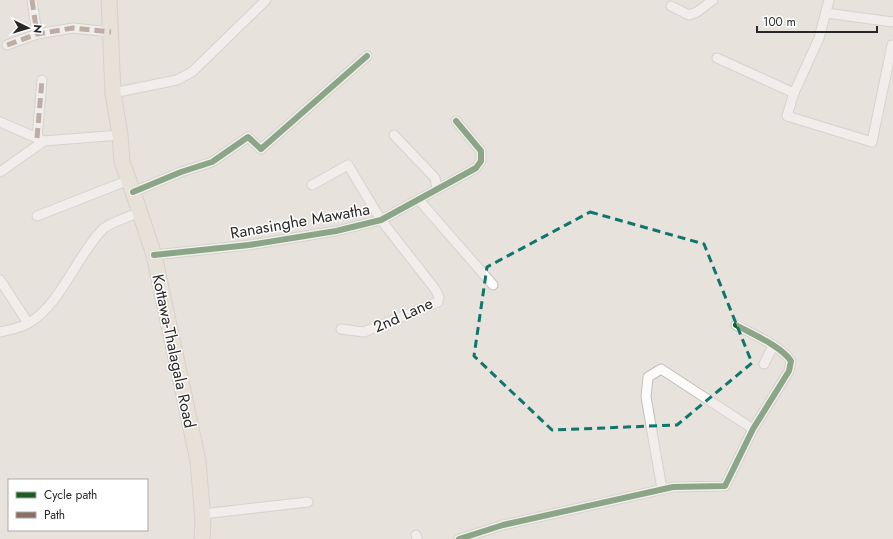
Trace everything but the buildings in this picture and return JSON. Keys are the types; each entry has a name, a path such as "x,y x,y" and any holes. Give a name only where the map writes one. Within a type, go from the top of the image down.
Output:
{"main road":[{"name":"Kottawa-Thalagala Road","path":"109,0 112,93 120,135 122,162 154,255 198,461 203,516 202,539"}],"street":[{"path":"32,0 37,34"},
{"path":"112,93 177,80 192,72 266,0"},
{"path":"671,6 689,15 697,12 713,0"},
{"path":"829,0 819,38 794,93 788,116 872,142 893,35"},
{"path":"826,13 893,22"},
{"path":"7,45 37,34 73,28 111,32"},
{"path":"37,216 212,162 248,137 261,149 367,56"},
{"path":"717,58 794,93"},
{"path":"41,140 42,80"},
{"name":"Ranasinghe Mawatha","path":"154,255 249,245 336,231 381,220 476,168 481,161 481,151 456,121"},
{"path":"0,122 41,140 120,135"},
{"path":"394,135 435,178 437,189"},
{"path":"0,172 41,140"},
{"path":"312,185 348,165 381,220"},
{"path":"419,200 493,285"},
{"path":"0,332 28,323 38,316 58,295 82,255 104,228 140,212"},
{"name":"2nd Lane","path":"341,329 364,332 438,302 440,297 381,220"},
{"path":"0,280 28,323"},
{"path":"459,539 503,525 673,486 725,486 753,429 790,366 791,361 788,356 773,346 736,325"},
{"path":"764,364 773,346"},
{"path":"662,489 646,397 648,377 654,373 661,369 753,429"},
{"path":"203,516 306,504"}],"highlighted area":[{"path":"590,212 704,244 752,363 677,425 552,430 474,356 487,267"}],"marked path":[{"path":"32,0 37,34"},
{"path":"7,45 37,34 73,28 111,32"},
{"path":"37,138 42,80"}],"cycle path":[{"path":"133,192 181,172 212,162 248,137 261,149 367,56"},
{"path":"154,255 249,245 336,231 381,220 476,168 481,161 481,151 456,121"},
{"path":"459,539 503,525 673,487 725,486 753,429 789,371 791,361 773,345 736,325"}]}
